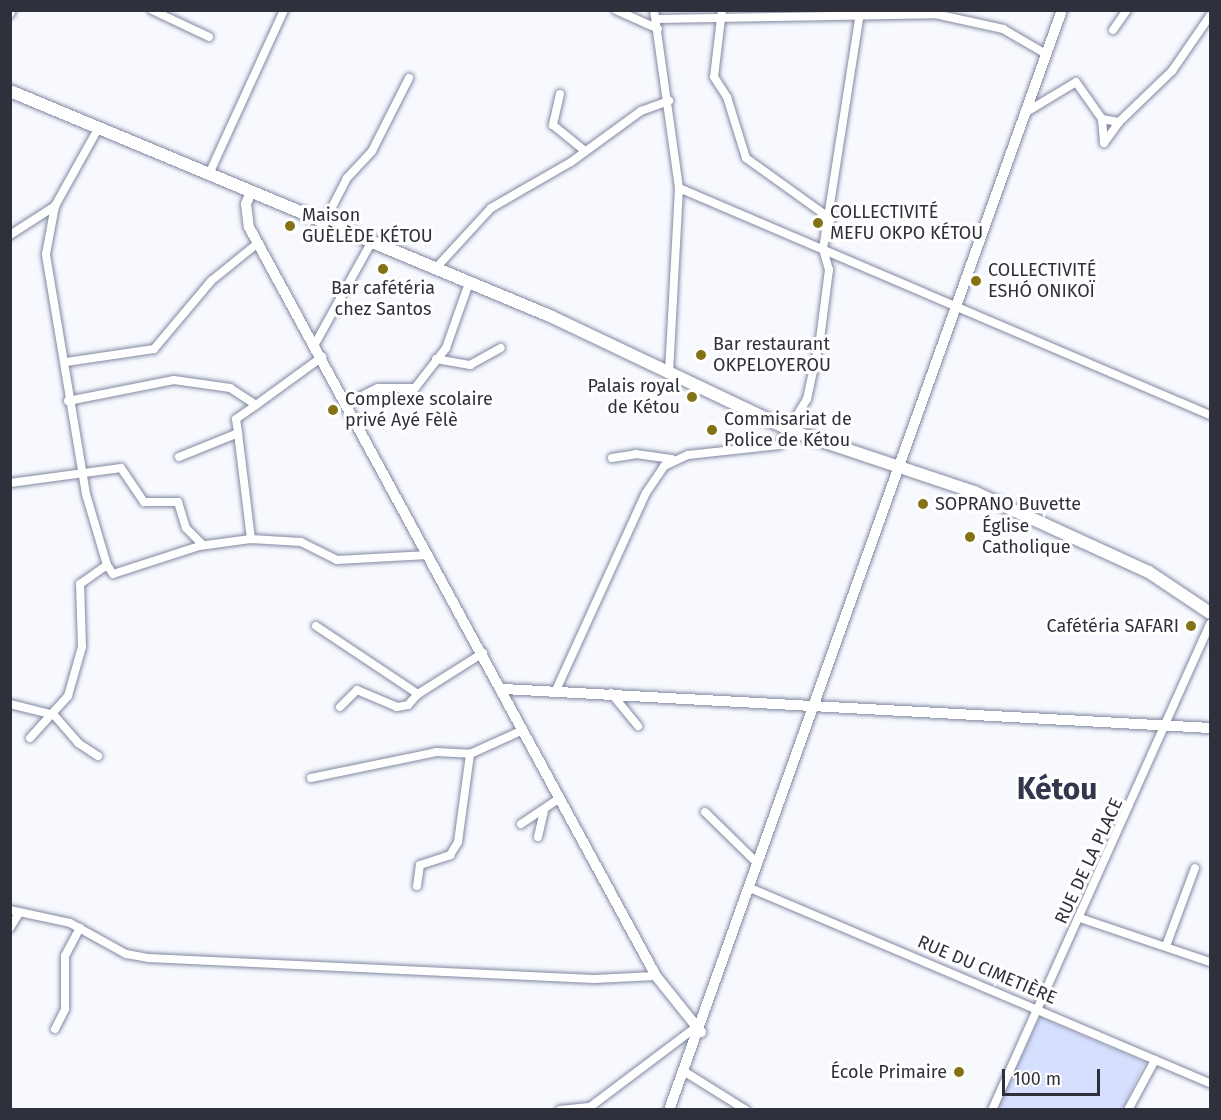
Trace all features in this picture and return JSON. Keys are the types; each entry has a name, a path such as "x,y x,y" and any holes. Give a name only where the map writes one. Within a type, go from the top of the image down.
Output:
{"main road":[{"path":"10,91 469,283 669,370 792,430 897,469 974,492 1097,546 1210,613"}],"street":[{"path":"152,10 209,37"},
{"path":"209,174 284,10"},
{"path":"616,10 658,29"},
{"path":"654,10 669,101 679,188 669,370"},
{"path":"669,1110 685,1072 757,863 817,706 897,469 958,306 1062,10"},
{"path":"1113,30 1126,10"},
{"path":"657,19 781,14 859,18 884,13 957,17 1003,29 1046,54"},
{"path":"721,15 714,77 727,97 746,158 831,219"},
{"path":"1028,111 1076,82 1102,119 1104,143 1119,122 1172,71 1210,16"},
{"path":"829,270 823,249 831,219 859,18"},
{"path":"325,221 347,178 372,151 409,78"},
{"path":"560,94 553,125 585,151"},
{"path":"435,269 491,208 585,151 641,111 669,101"},
{"path":"1102,119 1119,122"},
{"path":"99,127 55,206 46,254 66,362 68,401 107,565 113,574 203,545 251,539 301,542 337,560 428,555"},
{"path":"679,188 1210,415"},
{"path":"251,192 246,214 258,243 428,555 484,652 523,730 656,976 698,1029"},
{"path":"10,235 55,206"},
{"path":"315,344 372,241"},
{"path":"66,362 154,349 211,281 258,243"},
{"path":"612,458 636,454 672,459 779,445 792,430 816,363 829,270 837,255"},
{"path":"347,403 378,388 415,388 446,348 469,283"},
{"path":"436,359 470,365 501,348"},
{"path":"251,539 236,419 322,357"},
{"path":"68,401 174,380 230,388 256,405"},
{"path":"179,457 238,433"},
{"path":"557,688 646,492 672,459"},
{"path":"10,483 121,468 144,502 178,502 186,528 203,545"},
{"path":"30,738 54,715 80,663 80,584 107,565"},
{"name":"RUE DE LA PLACE","path":"992,1110 1210,624"},
{"path":"316,626 418,694"},
{"path":"340,707 357,690 397,706 408,705 418,694 484,652"},
{"path":"504,689 557,688 1162,729 1210,728"},
{"path":"610,692 638,726"},
{"path":"10,704 54,715 78,743 98,756"},
{"path":"311,778 436,752 470,754 523,730"},
{"path":"417,886 420,865 450,855 458,842 470,754"},
{"path":"521,824 560,798"},
{"path":"538,837 544,810"},
{"path":"705,812 757,863"},
{"path":"1166,946 1195,868"},
{"name":"RUE DU CIMETIÈRE","path":"750,888 1038,1007 1210,1083"},
{"path":"10,928 15,911 80,928 126,954 148,958 594,979 656,976"},
{"path":"1080,918 1210,962"},
{"path":"55,1029 65,1009 65,956 80,928"},
{"path":"560,1110 587,1108 698,1029"},
{"path":"1128,1110 1155,1060"},
{"path":"685,1072 746,1110"}],"shaded area":[{"path":"1040,1017 1145,1062 1123,1109 996,1109"}],"place":[{"name":"COLLECTIVITÉ MEFU OKPO KÉTOU","path":"818,223"},
{"name":"Maison GUÈLÈDE KÉTOU","path":"290,226"},
{"name":"Bar cafétéria chez Santos","path":"383,269"},
{"name":"COLLECTIVITÉ ESHÓ ONIKOÏ","path":"976,281"},
{"name":"Bar restaurant OKPELOYEROU","path":"701,355"},
{"name":"Palais royal de Kétou","path":"692,397"},
{"name":"Complexe scolaire privé Ayé Fèlè","path":"333,410"},
{"name":"Commisariat de Police de Kétou","path":"712,430"},
{"name":"SOPRANO Buvette","path":"923,504"},
{"name":"Église Catholique","path":"970,537"},
{"name":"Cafétéria SAFARI","path":"1191,626"},
{"name":"École Primaire","path":"959,1072"}],"district":[{"name":"Kétou","path":"1057,789"}]}
